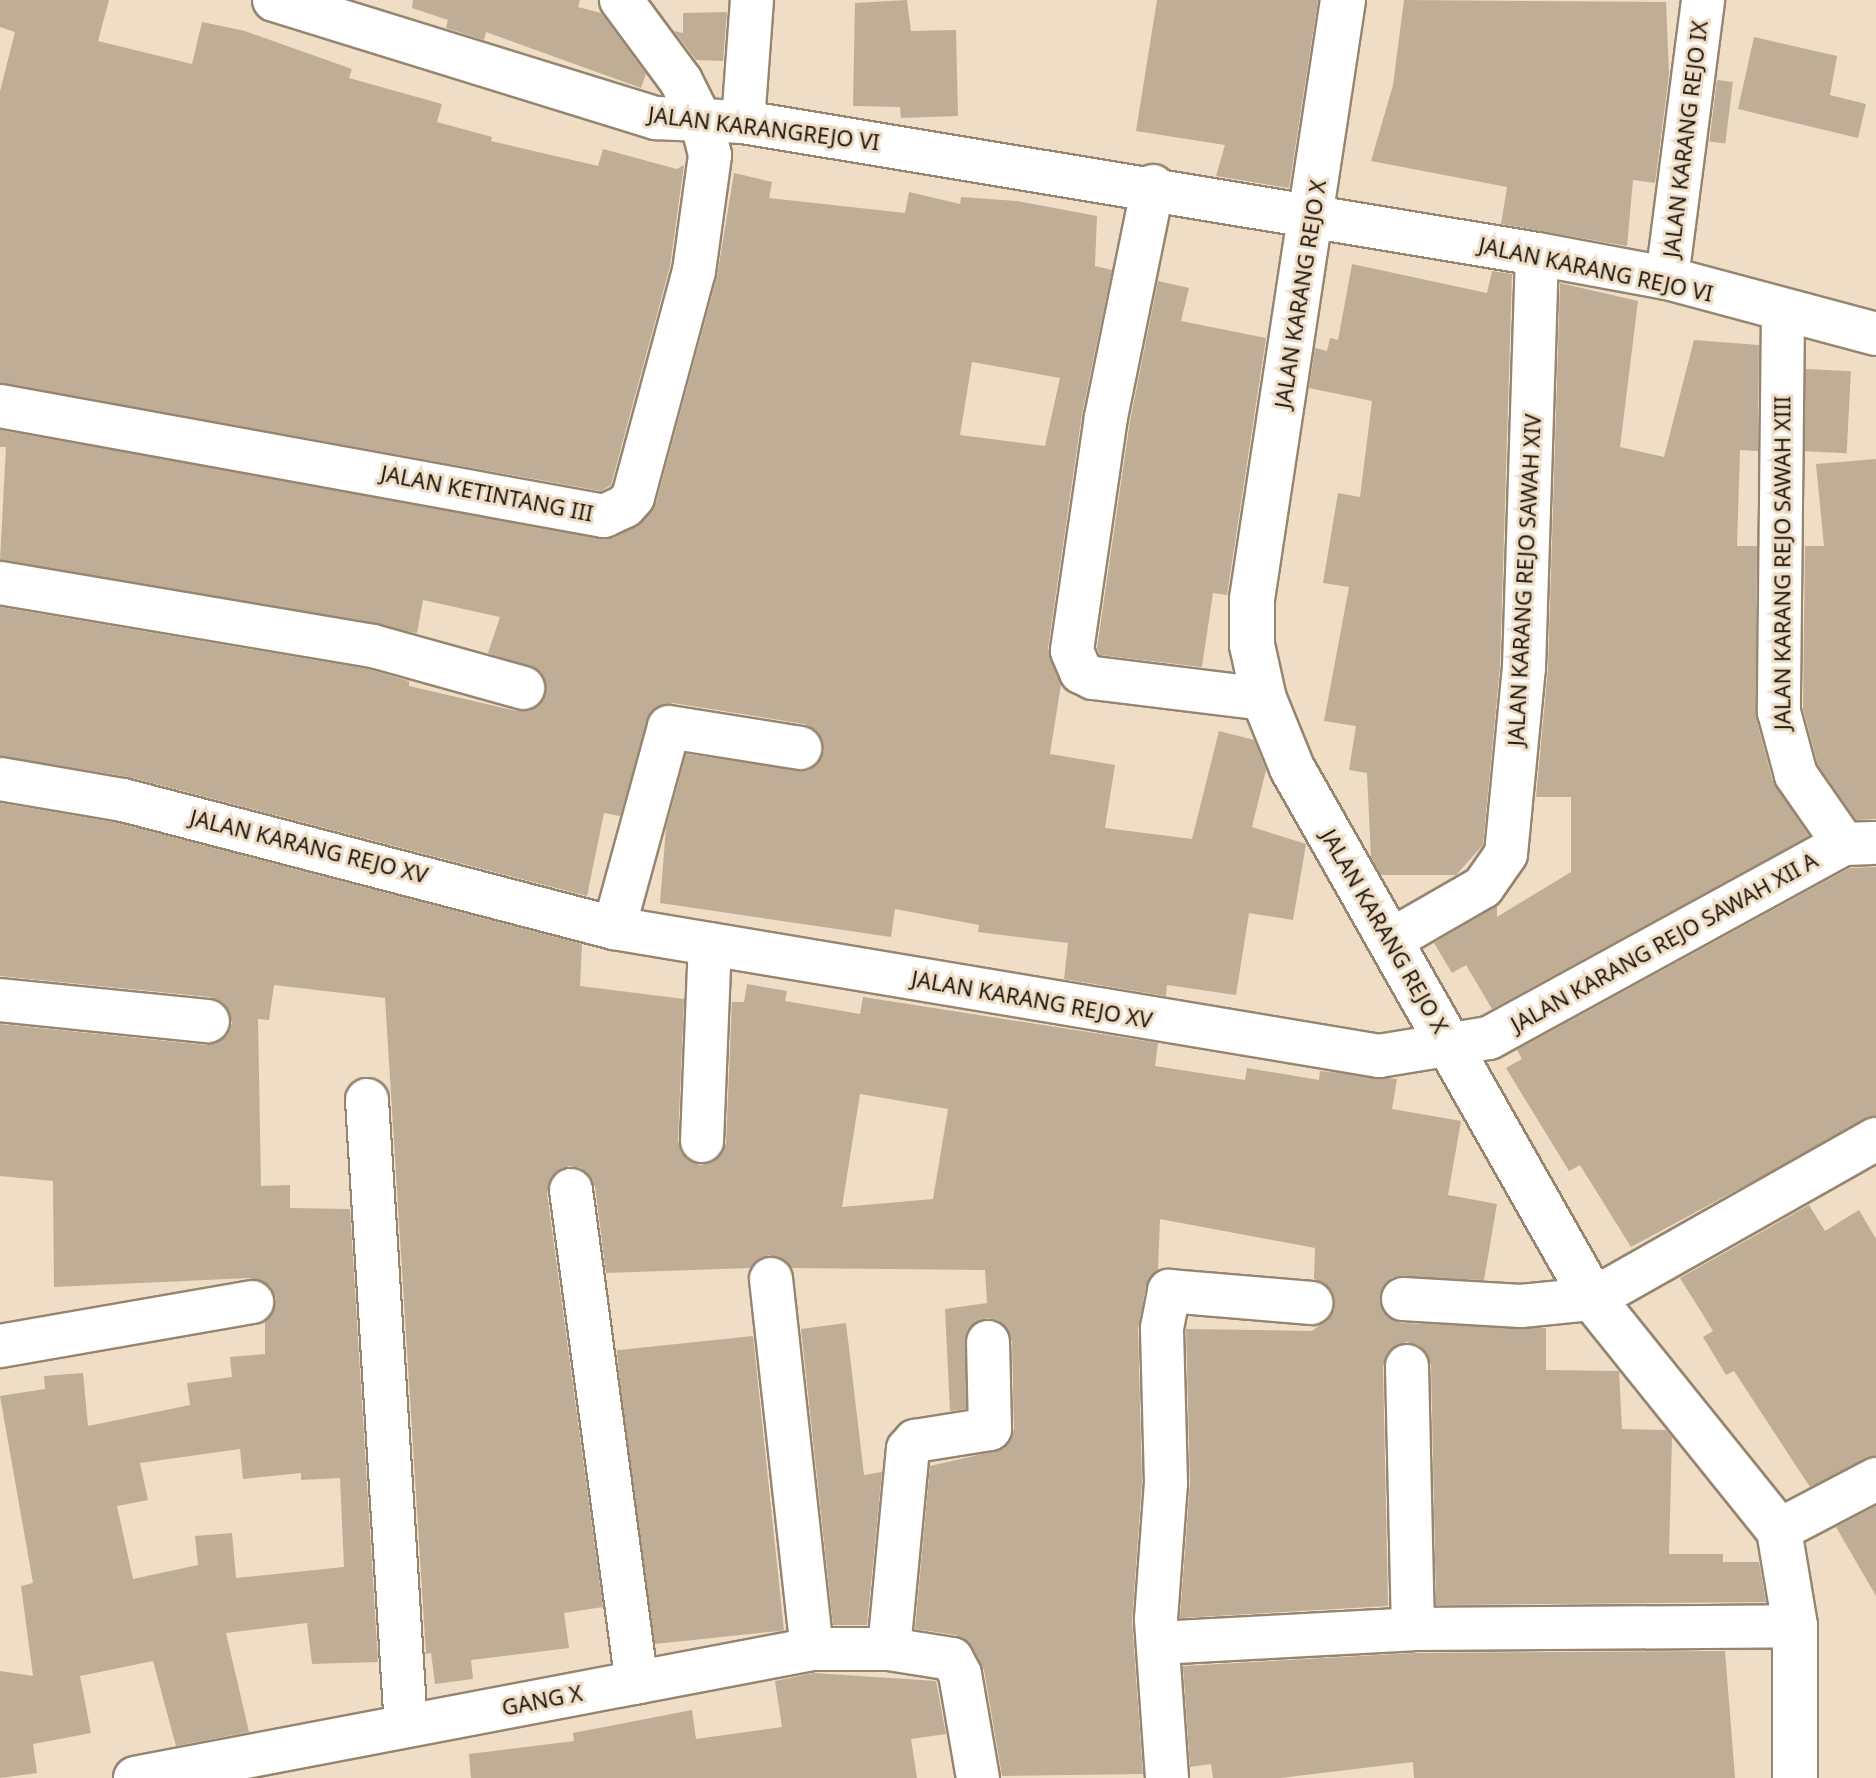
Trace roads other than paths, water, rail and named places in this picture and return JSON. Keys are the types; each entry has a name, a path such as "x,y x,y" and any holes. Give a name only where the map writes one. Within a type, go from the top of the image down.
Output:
{"street":[{"name":"JALAN KARANGREJO VI","path":"274,0 656,118 723,122 1153,186 1313,217"},
{"name":"JALAN KETINTANG III","path":"0,406 604,516 615,512 633,497 694,271 723,122 681,81 621,0"},
{"path":"723,122 752,0"},
{"name":"JALAN KARANG REJO X","path":"1343,0 1313,217 1252,599 1252,645 1264,699 1292,768 1593,1299 1779,1530 1795,1626 1795,1778"},
{"name":"JALAN KARANG REJO IX","path":"1667,278 1703,0"},
{"path":"1153,186 1106,417 1072,651 1081,672 1093,678 1264,699"},
{"name":"JALAN KARANG REJO VI","path":"1313,217 1667,278 1783,312 1876,334"},
{"name":"JALAN KARANG REJO SAWAH XIV","path":"1391,940 1483,887 1506,854 1524,668 1537,254"},
{"name":"JALAN KARANG REJO SAWAH XIII","path":"1783,312 1779,712 1796,775 1860,844"},
{"path":"0,583 332,637 523,688"},
{"path":"614,928 669,727 800,748"},
{"name":"JALAN KARANG REJO XV","path":"0,779 123,800 614,928 1379,1056 1451,1046"},
{"name":"JALAN KARANG REJO SAWAH XII A","path":"1451,1046 1489,1038 1860,844"},
{"path":"702,1141 710,944"},
{"path":"0,1000 208,1021"},
{"path":"367,1100 406,1726"},
{"path":"1403,1299 1521,1306 1593,1299 1876,1139"},
{"path":"571,1190 637,1683"},
{"path":"771,1279 812,1649"},
{"path":"1167,1778 1158,1643 1166,1483 1162,1328 1169,1291 1311,1303"},
{"path":"0,1346 252,1302"},
{"path":"889,1649 910,1443 990,1429 988,1342"},
{"path":"1407,1366 1413,1629"},
{"path":"1779,1530 1876,1479"},
{"path":"1158,1643 1413,1629 1795,1626"},
{"name":"GANG X","path":"135,1778 812,1649 889,1649 952,1659 960,1674 978,1778"}]}
